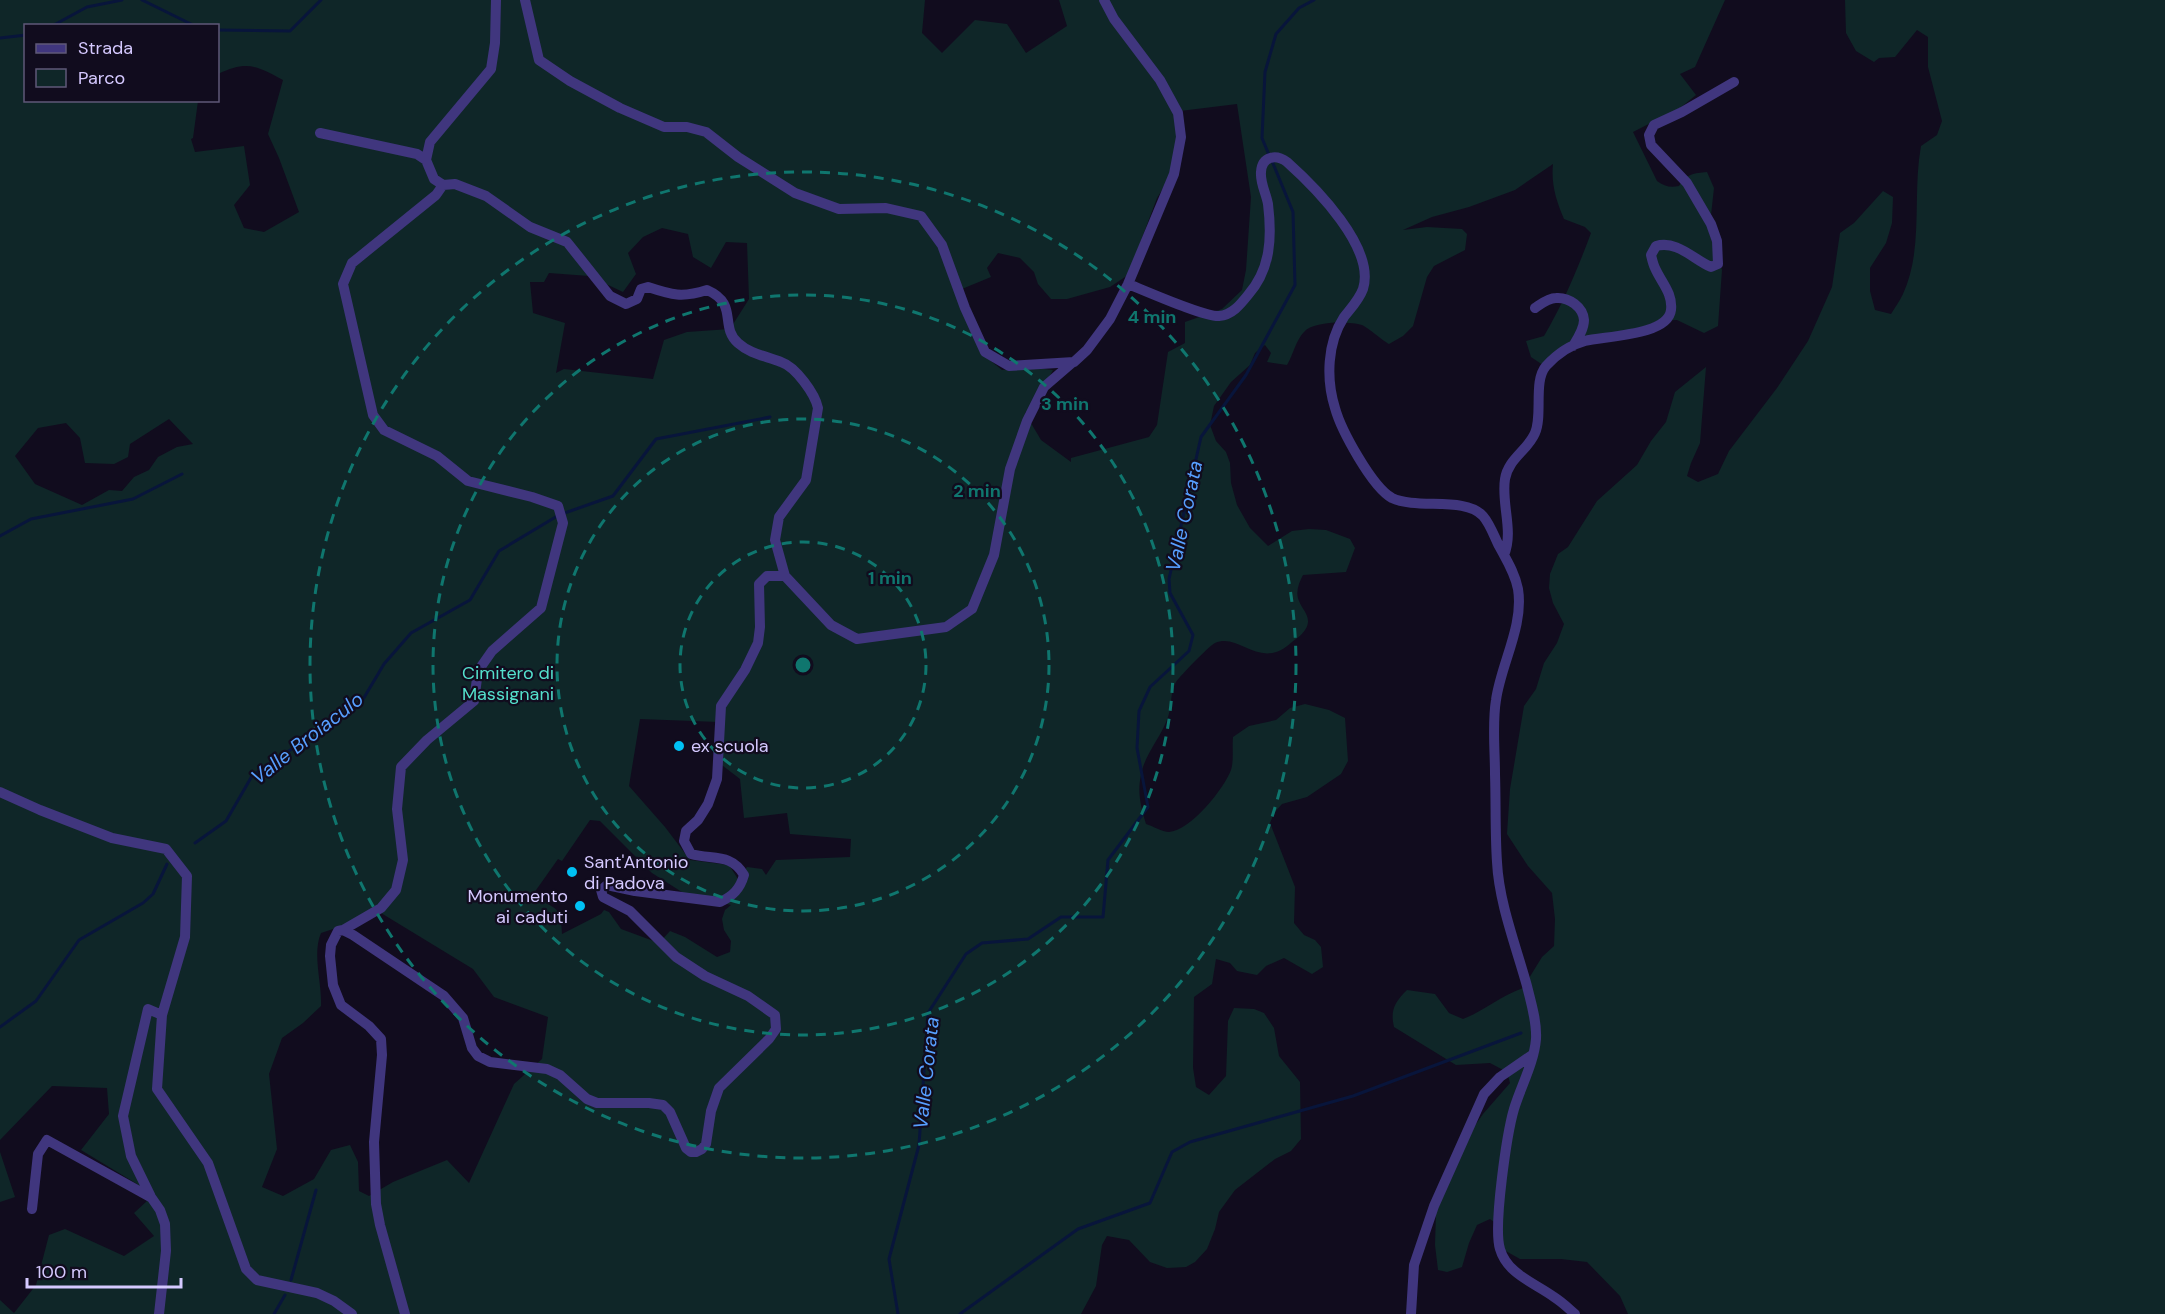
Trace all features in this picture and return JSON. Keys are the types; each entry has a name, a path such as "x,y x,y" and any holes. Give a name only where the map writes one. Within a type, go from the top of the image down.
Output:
{"street":[{"path":"426,160 430,142 491,69 495,43 496,0"},
{"path":"525,0 539,60 556,72 620,108 664,127 687,127 706,132 738,157 795,193 839,209 886,208 921,216 942,245 965,308 985,352 1009,366 1074,362"},
{"path":"320,133 417,154 426,160 434,179 443,185 455,184 486,196 530,227 567,243 610,296 626,304 637,299 641,289 648,287 673,296 690,295 707,290 716,294 724,301 731,330 737,342 748,350 790,367 815,397 818,408 806,480 779,517 776,540 785,576 831,626 856,639 946,627 972,609 994,555 1010,469 1027,421 1044,387 1087,350 1110,319 1128,284 1174,174 1180,150 1181,125 1178,113 1160,80 1114,20 1104,0"},
{"path":"1504,555 1509,544 1504,497 1505,476 1511,464 1536,433 1543,372 1560,353 1584,341 1616,338 1651,329 1666,321 1671,312 1670,301 1651,255 1656,246 1666,243 1693,255 1711,267 1718,264 1717,241 1711,224 1687,183 1651,145 1649,135 1654,125 1682,112 1734,82"},
{"path":"1128,284 1210,315 1227,314 1237,308 1256,286 1267,262 1268,204 1261,170 1265,160 1272,157 1282,158 1324,197 1342,222 1358,251 1365,271 1364,286 1358,300 1337,330 1330,359 1331,393 1339,421 1354,449 1376,483 1387,495 1396,500 1464,506 1476,510 1486,522 1514,576 1519,599 1516,624 1495,705 1497,863 1502,896 1536,1023 1536,1041 1511,1119 1497,1239 1500,1252 1515,1272 1556,1298 1575,1314"},
{"path":"405,1314 376,1204 374,1142 382,1055 381,1039 369,1026 341,1005 333,985 330,956 332,945 338,931 381,908 396,890 403,860 397,809 401,767 427,740 474,701 478,671 492,651 541,608 563,521 558,507 532,496 468,481 437,456 384,430 374,415 343,284 352,263 436,195 443,185"},
{"path":"1535,308 1556,298 1569,300 1577,306 1584,317 1583,327 1573,346"},
{"path":"343,930 444,996 463,1018 472,1048 478,1056 490,1062 547,1069 560,1075 587,1099 597,1103 649,1103 663,1106 670,1113 686,1148 691,1152 702,1149 706,1144 711,1111 719,1088 769,1039 776,1029 775,1015 748,996 705,976 676,957 630,911 603,897 601,890 607,885 720,902 732,896 741,885 744,874 737,863 722,858 691,854 684,841 686,831 698,820 708,804 717,779 721,706 758,643 759,584 767,576 785,576"},
{"path":"0,792 112,838 166,849 187,876 185,937 162,1015 157,1089 208,1163 246,1269 257,1280 317,1293 334,1301 352,1314"},
{"path":"159,1314 166,1251 165,1224 131,1156 123,1116 145,1017 148,1010 162,1015"},
{"path":"1411,1314 1414,1265 1434,1206 1484,1094 1500,1077 1532,1055"},
{"path":"32,1209 38,1154 47,1140 150,1197"}],"green space":[{"name":"Cimitero di Massignani","path":"0,0 925,0 922,33 942,53 975,20 1007,24 1026,53 1067,26 1059,0 1725,0 1695,67 1680,74 1696,95 1680,108 1633,132 1657,181 1662,184 1670,187 1679,186 1691,175 1707,172 1714,188 1709,233 1722,270 1718,326 1704,333 1677,320 1657,321 1614,340 1581,345 1546,367 1531,357 1526,341 1544,336 1570,286 1591,233 1585,227 1564,219 1555,192 1553,164 1515,190 1469,207 1432,217 1403,230 1427,227 1462,229 1467,234 1465,250 1434,266 1427,277 1413,326 1403,336 1389,344 1362,325 1340,323 1309,328 1301,335 1287,365 1267,362 1271,353 1265,345 1255,353 1250,365 1231,382 1214,406 1210,425 1216,441 1226,452 1237,505 1250,528 1268,546 1292,531 1309,529 1326,530 1350,539 1355,548 1346,572 1303,575 1297,594 1308,622 1299,637 1281,650 1270,653 1260,653 1233,642 1215,643 1189,668 1174,686 1168,717 1141,775 1141,806 1146,824 1166,832 1177,830 1196,817 1221,788 1232,766 1233,737 1249,726 1276,720 1290,708 1305,704 1329,710 1345,718 1348,761 1341,774 1307,797 1282,804 1274,813 1270,823 1295,887 1294,923 1304,935 1315,940 1321,947 1323,967 1312,974 1284,958 1266,966 1257,975 1237,971 1230,963 1216,959 1212,984 1194,997 1193,1068 1196,1087 1209,1095 1226,1076 1228,1021 1234,1008 1254,1009 1264,1013 1274,1028 1279,1056 1300,1082 1301,1139 1291,1151 1275,1159 1235,1190 1219,1212 1207,1249 1195,1262 1186,1267 1167,1268 1150,1262 1129,1240 1107,1236 1102,1245 1096,1286 1081,1314 0,1314 0,1300 14,1313 36,1285 49,1235 65,1229 124,1256 154,1236 134,1213 147,1201 137,1184 81,1150 109,1114 107,1088 52,1086 0,1140","holes":["24,24 219,24 219,74 252,66 283,80 268,134 299,212 264,232 244,228 234,205 250,185 244,146 195,152 191,139 198,102 24,102","1237,104 1251,197 1246,270 1242,290 1222,309 1185,322 1185,343 1168,352 1157,425 1149,437 1071,458 1071,462 1041,440 1025,413 1038,399 1053,370 1027,367 1002,370 980,352 957,291 991,277 987,268 998,253 1020,258 1034,272 1038,284 1051,299 1067,299 1110,287 1128,275 1157,198 1175,169 1180,111","662,228 688,234 693,257 711,268 726,242 747,243 749,299 730,329 687,332 664,340 653,379 564,369 556,373 565,323 533,313 530,282 544,282 549,273 589,276 623,292 636,274 628,253 643,237","169,419 193,444 177,447 158,457 149,470 134,477 122,491 109,490 82,505 35,484 15,456 38,428 66,423 80,438 85,463 114,464 128,457 130,444","640,719 719,722 714,759 740,779 744,818 787,813 790,834 851,839 850,857 776,860 766,875 762,869 747,867 738,879 729,865 690,860 629,786","590,820 600,821 652,873 685,894 731,905 725,910 722,919 724,930 731,941 730,952 717,957 685,937 670,931 659,943 621,929 609,912 604,910 601,914 562,934 558,911 534,893 558,859 562,861","381,913 473,969 494,997 548,1017 542,1059 514,1084 469,1183 447,1160 393,1182 369,1196 359,1191 358,1162 350,1145 331,1150 314,1179 283,1196 262,1187 277,1149 269,1074 282,1038 321,1006 317,959 321,933"]},
{"path":"1845,0 2165,0 2165,1314 1628,1314 1620,1296 1587,1262 1561,1259 1520,1259 1504,1250 1494,1222 1490,1219 1477,1225 1462,1267 1447,1272 1438,1270 1435,1245 1436,1213 1467,1137 1483,1114 1510,1083 1507,1072 1490,1063 1456,1065 1394,1027 1393,1011 1399,998 1407,990 1435,994 1449,1013 1463,1019 1523,988 1542,957 1554,946 1555,919 1552,893 1528,866 1507,834 1510,789 1524,706 1536,689 1544,663 1557,643 1564,624 1553,603 1549,588 1550,574 1558,554 1568,547 1597,501 1637,465 1651,441 1666,422 1675,392 1706,367 1700,443 1687,476 1698,482 1718,474 1729,451 1777,388 1808,341 1832,287 1840,233 1854,223 1883,191 1893,197 1892,223 1886,243 1870,268 1870,291 1875,310 1891,314 1902,297 1909,276 1916,240 1917,183 1921,146 1937,135 1942,121 1928,67 1928,37 1917,30 1895,57 1879,58 1874,62 1856,51 1846,33"},
{"path":"0,1152 15,1197 0,1202"}],"waterway":[{"path":"56,24 87,7 122,0"},
{"path":"142,0 191,24"},
{"path":"219,30 290,31 321,0"},
{"name":"Valle Corata","path":"1269,155 1262,138 1265,72 1276,34 1299,8 1314,0"},
{"path":"0,38 24,35"},
{"name":"Valle Corata","path":"898,1314 889,1259 919,1145 928,1013 966,954 982,943 1028,939 1061,917 1103,917 1108,860 1148,807 1137,748 1139,711 1150,687 1189,651 1193,635 1170,593 1169,579 1201,437 1246,375 1295,285 1293,212 1272,161"},
{"name":"Valle Broiaculo","path":"195,843 226,821 252,776 362,701 384,664 411,633 470,600 499,551 559,515 613,496 656,439 770,417"},
{"path":"0,536 31,519 133,499 182,474"},
{"name":"Valle Broiaculo","path":"0,1027 36,1001 79,940 143,903 153,894 167,864"},
{"path":"960,1314 1078,1229 1150,1203 1172,1152 1190,1142 1353,1096 1521,1033"},
{"path":"291,1280 316,1190"},
{"path":"274,1314 285,1295"}],"place":[{"name":"ex scuola","path":"679,746"},
{"name":"Sant'Antonio di Padova","path":"572,872"},
{"name":"Monumento ai caduti","path":"580,906"}]}
